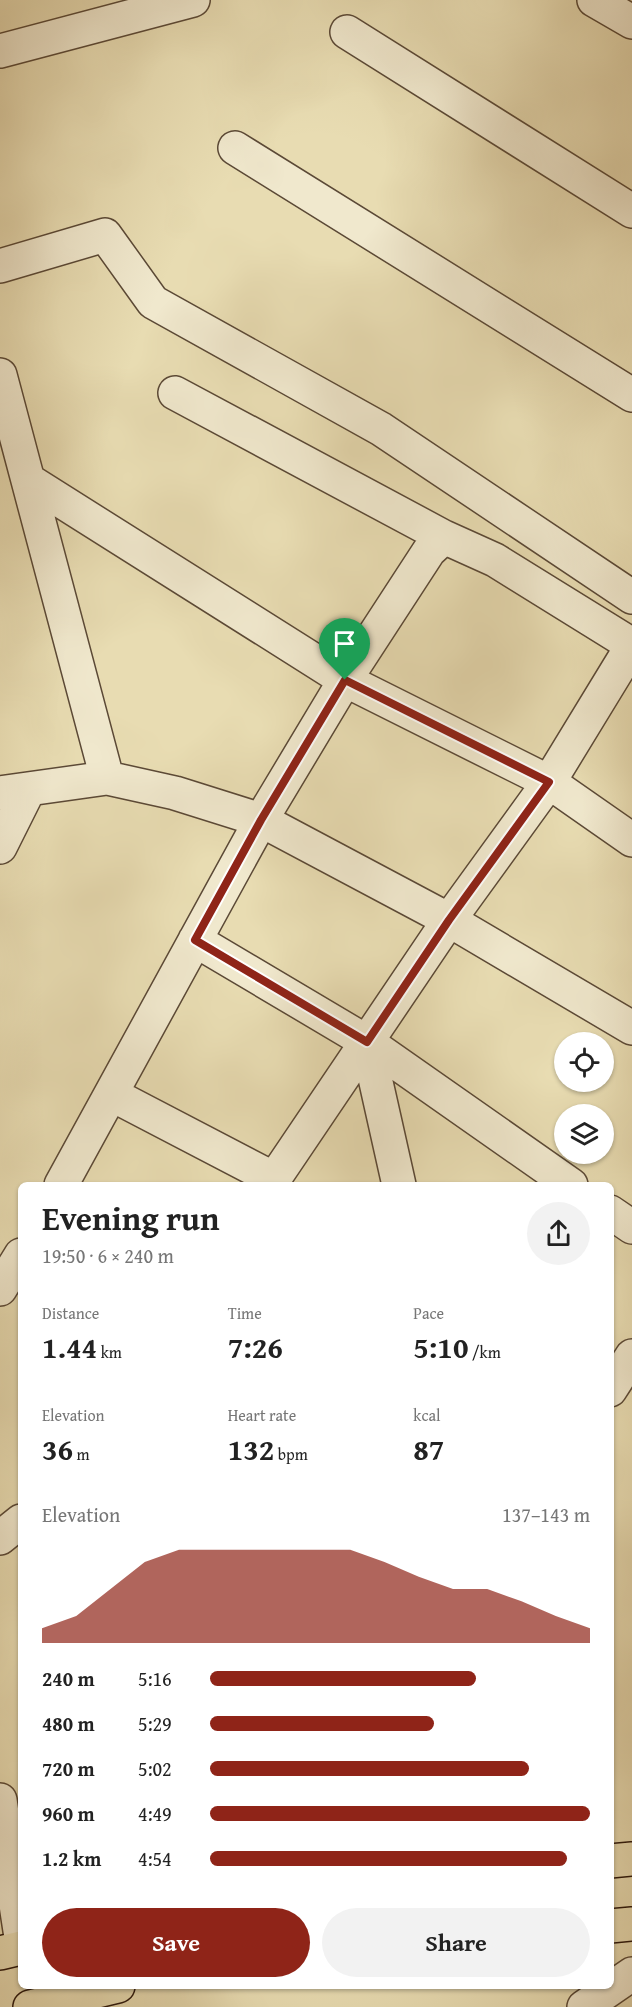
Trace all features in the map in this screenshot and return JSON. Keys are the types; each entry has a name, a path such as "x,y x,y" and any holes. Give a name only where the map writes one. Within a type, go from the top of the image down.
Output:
{"main road":[{"path":"614,1861 632,1859"},
{"path":"614,1926 632,1924"},
{"path":"0,1953 18,1949"},
{"path":"30,2007 82,2001 111,1989"}],"street":[{"path":"0,51 193,0"},
{"path":"594,0 632,22"},
{"path":"347,32 632,211"},
{"path":"235,148 632,395"},
{"path":"0,266 105,235 153,302 381,429 632,597"},
{"path":"0,375 107,778"},
{"path":"111,1094 272,1182 449,920 549,782 632,646 495,560 444,537 175,393"},
{"path":"28,480 345,680 549,782 632,840"},
{"path":"63,1182 261,820 345,680 429,551 444,537"},
{"path":"0,847 14,791 107,778 175,794 261,820 449,920 632,1028"},
{"path":"195,940 367,1042 567,1182"},
{"path":"367,1042 398,1182"},
{"path":"614,1215 632,1227"},
{"path":"0,1289 18,1260"},
{"path":"0,1538 18,1523"},
{"path":"0,1800 18,1917"},
{"path":"614,1986 632,1974"},
{"path":"584,2007 610,1989"}],"route":[{"path":"345,680 549,782 449,920 367,1042 195,940 261,820 345,680"}]}
